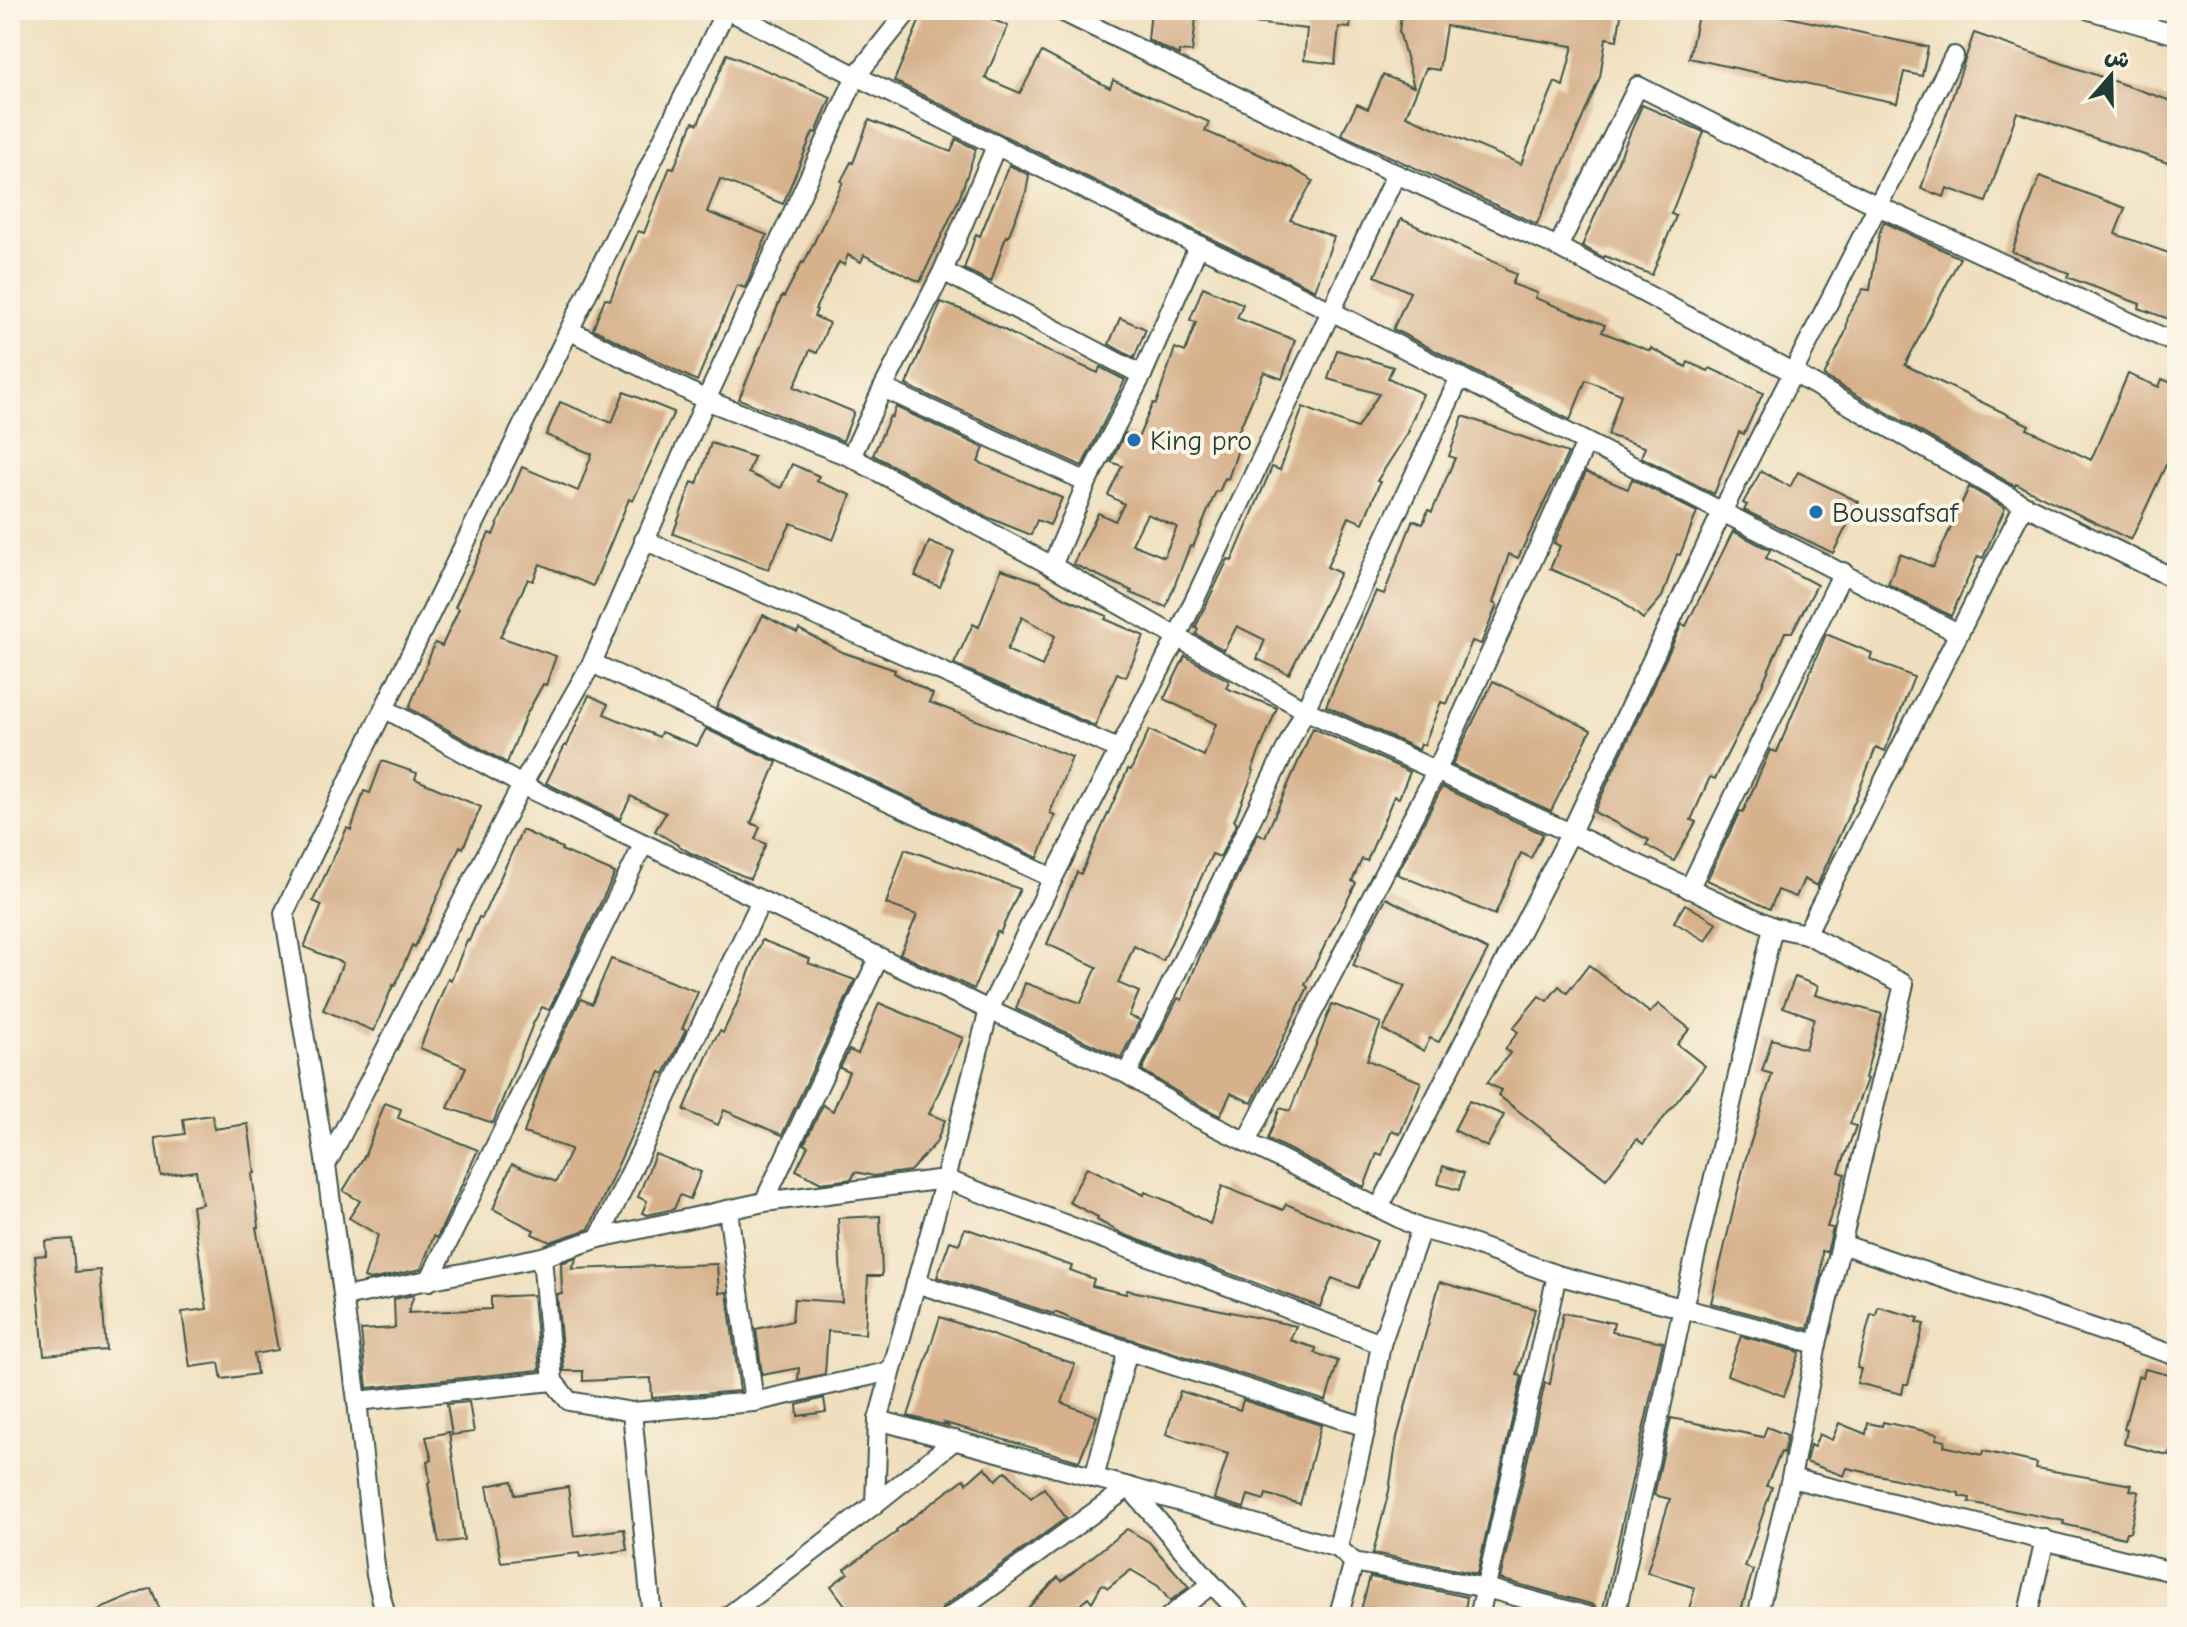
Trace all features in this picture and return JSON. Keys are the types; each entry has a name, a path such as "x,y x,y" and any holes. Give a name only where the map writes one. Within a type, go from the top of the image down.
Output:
{"street":[{"path":"386,1617 376,1575 326,1165 284,913 727,10 1331,311 1958,633"},
{"path":"326,1165 522,785 592,663 706,400 856,76 909,10"},
{"path":"1059,10 1396,174 1558,247 1792,372 2024,505 2177,580"},
{"path":"2089,10 2177,35"},
{"path":"1379,1208 1571,832 1723,510 1954,56"},
{"path":"1558,247 1638,86 1878,206 2177,344"},
{"path":"851,457 943,271 997,144"},
{"path":"875,1504 878,1420 989,1010 1176,639 1396,174"},
{"path":"1052,566 1087,482 1142,375 1199,245"},
{"path":"943,271 1142,375"},
{"path":"571,331 706,400 851,457 1052,566 1305,710 1773,927 1806,934 1904,984 1817,1344 1791,1478 1757,1617"},
{"path":"1127,1074 1305,710 1460,377"},
{"path":"883,388 1087,482"},
{"path":"1246,1142 1437,770 1586,443"},
{"path":"1806,934 2024,505"},
{"path":"644,540 1120,750"},
{"path":"1689,889 1843,572"},
{"path":"592,663 1053,878"},
{"path":"384,708 522,785 1127,1074 1186,1112 1421,1229 1557,1275 1817,1344"},
{"path":"429,1281 643,845"},
{"path":"599,1238 761,901"},
{"path":"1615,1617 1683,1308 1773,927"},
{"path":"764,1202 879,957"},
{"path":"344,1297 542,1257 599,1238 764,1202 945,1179 1381,1344"},
{"path":"728,1210 754,1402"},
{"path":"1338,1548 1366,1427 1381,1344 1421,1229"},
{"path":"1841,1244 2177,1356"},
{"path":"542,1257 553,1381 569,1401 632,1412 754,1402 891,1371"},
{"path":"1479,1617 1557,1275"},
{"path":"916,1283 1366,1427"},
{"path":"1094,1478 1128,1350"},
{"path":"357,1401 553,1381"},
{"path":"632,1412 652,1617"},
{"path":"878,1420 1129,1487 1338,1548 1354,1562 1486,1588 1591,1617"},
{"path":"727,1617 745,1611 955,1440"},
{"path":"1791,1478 2177,1573"},
{"path":"1129,1487 1244,1617"},
{"path":"950,1617 1129,1487"},
{"path":"2027,1617 2045,1539"},
{"path":"1338,1617 1354,1562"},
{"path":"1169,1617 1212,1584"}],"building":[{"path":"924,10 970,10 1008,26 985,78 1020,93 1042,52 1110,88 1113,80 1209,122 1205,131 1291,168 1313,181 1290,220 1334,237 1315,290 894,81"},
{"path":"1151,10 1197,10 1192,52 1179,51 1179,55 1148,40"},
{"path":"1245,10 1351,10 1350,28 1339,27 1335,64 1304,60 1307,29 1244,22"},
{"path":"1402,10 1622,10 1617,40 1606,38 1600,77 1537,224 1341,134 1357,104 1368,109 1383,75 1414,87 1399,31","holes":["1446,26 1573,46 1563,86 1555,82 1521,164 1406,116 1426,68 1439,70"]},
{"path":"1699,10 1755,10 1928,47 1922,76 1904,72 1897,103 1689,58"},
{"path":"1974,33 2177,103 2177,166 2017,112 1986,202 1947,188 1944,197 1921,189"},
{"path":"727,54 831,97 783,204 720,179 707,212 767,235 745,288 737,285 697,381 593,329 605,298 610,300 638,231 644,233 670,167 674,168 693,122 698,124"},
{"path":"1642,105 1704,132 1671,214 1676,216 1652,275 1604,258 1582,246"},
{"path":"869,120 951,152 956,139 976,149 959,199 920,282 864,255 861,262 848,255 844,265 839,262 815,309 814,316 829,323 817,353 810,350 794,387 854,412 843,441 739,399 782,296 804,263 841,181 853,163"},
{"path":"1009,165 1029,175 1026,192 1006,236 991,282 964,269 976,234 980,236"},
{"path":"2040,176 2125,208 2115,234 2177,256 2177,322 2139,308 2140,304 2067,277 2069,273 2012,252"},
{"path":"1401,219 1507,268 1516,274 1512,284 1537,293 1535,298 1605,325 1602,332 1650,351 1651,348 1686,367 1688,362 1708,371 1710,368 1763,393 1744,434 1739,432 1714,494 1641,457 1645,447 1608,435 1621,394 1586,380 1570,420 1393,329 1410,292 1375,276"},
{"path":"1884,222 1960,258 1905,365 2029,425 2027,429 2091,460 2128,374 2159,387 2162,379 2177,385 2177,441 2131,540 2015,486 1824,376 1846,331 1848,315 1863,289 1870,290 1879,234"},
{"path":"1203,287 1243,304 1237,318 1295,340 1282,379 1264,372 1233,444 1239,447 1228,479 1225,478 1219,492 1216,491 1166,607 1073,564 1098,513 1115,521 1124,504 1108,495 1122,466 1111,462 1125,433 1138,438 1153,403 1156,404 1175,348 1185,352 1196,322 1190,320","holes":["1147,514 1177,527 1164,557 1132,544"]},
{"path":"941,302 976,315 1027,342 1098,373 1100,367 1125,380 1082,466 906,385"},
{"path":"1120,318 1146,329 1134,358 1109,344"},
{"path":"1337,350 1393,367 1388,378 1423,394 1409,431 1377,481 1380,482 1363,523 1349,517 1327,567 1340,573 1289,674 1257,659 1265,640 1237,626 1224,650 1196,634 1198,629 1195,628 1228,559 1232,561 1272,467 1280,470 1303,407 1357,428 1379,394 1328,379"},
{"path":"624,392 674,412 633,501 629,499 593,586 540,564 533,581 528,579 500,637 556,656 546,685 543,684 525,717 507,763 409,708 435,643 442,646 459,609 455,607 489,533 493,535 522,467 578,491 592,454 546,435 560,402 612,423"},
{"path":"896,407 984,448 978,462 1062,498 1050,525 1037,520 1031,535 987,517 873,455"},
{"path":"1463,416 1568,453 1518,558 1509,554 1493,603 1497,605 1481,644 1472,641 1447,704 1441,702 1424,745 1421,744 1419,750 1326,706 1376,591 1384,594 1413,520 1423,524 1428,510 1432,512 1455,458 1449,456"},
{"path":"711,443 754,457 748,473 781,488 792,464 819,476 816,481 851,495 833,540 791,523 768,569 673,534 692,482 697,484"},
{"name":"Boussafsaf","path":"1761,471 1790,487 1798,472 1859,502 1833,553 1744,510 1747,505 1743,503"},
{"path":"1586,472 1628,489 1632,479 1697,512 1680,555 1677,554 1662,597 1643,619 1618,598 1550,569 1560,546 1554,543"},
{"path":"1969,487 2005,508 1983,558 1978,556 1951,616 1888,584 1900,554 1933,567"},
{"path":"1733,531 1770,550 1766,558 1817,585 1792,632 1785,632 1715,779 1710,777 1691,820 1696,822 1674,861 1646,845 1649,840 1594,812 1682,624 1686,626"},
{"path":"929,542 954,552 940,587 915,576"},
{"path":"1001,569 1039,582 1067,599 1107,616 1105,619 1144,636 1126,677 1117,673 1095,726 954,664 973,624 979,627","holes":["1022,617 1055,636 1042,666 1007,650"]},
{"path":"763,615 797,633 799,629 842,652 895,670 894,673 933,694 929,702 1072,757 1050,813 1055,815 1038,858 716,708"},
{"path":"1826,634 1872,653 1870,659 1914,677 1885,751 1876,747 1817,886 1804,879 1796,897 1778,890 1770,909 1707,880 1740,811 1743,812 1770,750 1777,752"},
{"path":"1185,656 1229,681 1226,688 1277,708 1234,821 1237,823 1220,857 1212,854 1163,961 1134,946 1118,983 1139,992 1129,1016 1140,1020 1121,1058 1016,1009 1025,983 1081,1003 1097,967 1047,944 1077,872 1081,874 1149,730 1204,756 1216,724 1164,699"},
{"path":"1493,681 1591,730 1551,811 1452,765"},
{"path":"589,695 608,704 604,714 659,737 661,732 697,746 706,729 777,762 751,823 760,827 755,839 766,844 750,879 691,853 655,831 666,813 631,796 620,819 546,783 567,746"},
{"path":"1313,728 1410,772 1399,798 1394,796 1367,861 1362,859 1352,881 1356,883 1305,985 1308,987 1252,1103 1231,1093 1220,1116 1142,1070 1178,998 1182,1000 1208,936 1258,833 1265,837"},
{"path":"382,761 417,773 415,779 481,807 415,947 412,945 374,1031 323,1010 343,963 304,947 322,905 313,901 347,828 351,830 364,791 370,793"},
{"path":"1442,787 1543,834 1531,858 1521,853 1495,915 1397,874"},
{"path":"522,830 615,873 549,1010 542,1007 533,1024 493,1123 448,1108 466,1067 420,1048 448,978 451,980 467,940 479,917 482,918"},
{"path":"905,849 1020,889 1000,933 997,931 974,989 900,954 917,915 886,904"},
{"path":"1386,898 1488,950 1439,1042 1430,1038 1424,1051 1383,1030 1405,986 1353,966"},
{"path":"1685,904 1717,923 1706,941 1674,922"},
{"path":"762,940 810,959 808,963 855,980 782,1135 724,1110 718,1125 684,1110 713,1042 720,1031 723,1033 738,1001"},
{"path":"611,959 698,992 682,1029 686,1030 664,1074 660,1072 589,1229 550,1242 493,1209 512,1164 556,1182 571,1149 524,1133 545,1072 581,999 592,1004"},
{"path":"1589,965 1650,1013 1658,1004 1690,1029 1677,1044 1705,1066 1643,1144 1637,1139 1606,1179 1498,1095 1501,1090 1487,1083 1510,1053 1505,1049 1518,1032 1513,1028 1539,996 1547,1001 1559,986 1567,993"},
{"path":"1795,977 1818,986 1815,995 1882,1014 1867,1079 1850,1124 1856,1126 1839,1172 1845,1174 1827,1227 1833,1228 1827,1252 1822,1251 1821,1277 1808,1329 1711,1303 1745,1161 1772,1074 1762,1071 1772,1039 1805,1049 1814,1018 1783,1007"},
{"path":"879,1003 963,1038 929,1114 945,1120 936,1143 910,1171 874,1176 855,1172 852,1179 821,1183 796,1170 808,1146 804,1144 823,1105 833,1111 849,1072 840,1068 849,1050 858,1054"},
{"path":"1332,1004 1381,1023 1367,1060 1421,1082 1400,1134 1392,1130 1382,1155 1377,1153 1364,1187 1268,1139 1280,1108 1290,1111"},
{"path":"1469,1101 1504,1115 1487,1147 1454,1130"},
{"path":"385,1103 401,1109 398,1118 478,1150 437,1238 434,1236 421,1269 370,1280 364,1278 378,1235 349,1218 360,1201 343,1191 365,1155"},
{"path":"212,1115 214,1129 248,1124 255,1173 252,1174 259,1227 256,1227 278,1350 254,1354 257,1374 222,1379 219,1363 190,1367 182,1312 207,1309 192,1206 202,1204 196,1171 161,1176 155,1138 185,1134 183,1119"},
{"path":"655,1154 701,1172 690,1199 680,1195 674,1209 647,1215 642,1213 647,1201 638,1197"},
{"path":"1443,1166 1464,1173 1459,1190 1438,1184"},
{"path":"1087,1167 1144,1195 1145,1192 1170,1202 1210,1224 1222,1186 1283,1210 1286,1204 1377,1241 1358,1288 1332,1278 1320,1307 1123,1234 1097,1220 1098,1217 1069,1202"},
{"path":"880,1216 882,1276 868,1276 865,1334 828,1331 825,1374 798,1380 799,1368 762,1375 756,1329 792,1321 794,1299 842,1302 838,1218"},
{"path":"965,1228 1072,1266 1070,1270 1094,1279 1092,1286 1126,1294 1127,1290 1296,1326 1290,1340 1316,1348 1315,1353 1338,1361 1326,1401 1086,1325 1055,1312 937,1277 950,1241 959,1244"},
{"path":"72,1239 75,1272 100,1270 106,1350 44,1355 35,1256 46,1255 45,1241"},
{"path":"577,1258 572,1269 717,1264 719,1293 727,1292 740,1391 652,1398 651,1378 583,1381 583,1371 564,1371 557,1294 562,1294 561,1263"},
{"path":"1440,1282 1535,1309 1517,1375 1522,1376 1477,1574 1373,1553 1389,1491 1397,1437"},
{"path":"414,1295 408,1313 491,1309 491,1297 533,1295 540,1370 367,1388 361,1330 395,1328 394,1299"},
{"path":"1878,1307 1919,1318 1917,1322 1924,1324 1908,1384 1904,1384 1902,1394 1857,1383 1861,1369 1857,1368 1871,1314 1876,1316"},
{"path":"1563,1313 1614,1323 1612,1332 1663,1342 1602,1613 1594,1605 1500,1579 1545,1383 1550,1384"},
{"path":"940,1317 1075,1364 1062,1403 1097,1416 1079,1461 945,1423 948,1426 908,1416"},
{"path":"1741,1336 1800,1352 1784,1396 1727,1375"},
{"path":"2145,1369 2177,1377 2177,1434 2168,1455 2124,1444 2127,1430 2124,1429 2138,1376 2143,1377"},
{"path":"1180,1391 1240,1410 1243,1400 1321,1425 1300,1504 1266,1494 1264,1500 1248,1495 1244,1508 1214,1499 1228,1454 1166,1434"},
{"path":"824,1398 826,1412 798,1416 797,1405"},
{"path":"469,1402 474,1432 452,1435 447,1404"},
{"path":"1671,1418 1763,1437 1767,1427 1787,1435 1784,1453 1781,1452 1766,1486 1772,1487 1745,1567 1753,1570 1739,1617 1687,1617 1695,1588 1647,1572 1670,1499 1654,1495"},
{"path":"1883,1422 1938,1434 1936,1439 1945,1441 1944,1446 1982,1455 1983,1451 2037,1463 2036,1468 2132,1485 2130,1490 2139,1492 2130,1532 2126,1532 2124,1538 2063,1524 2064,1521 1969,1502 1970,1498 1959,1496 1959,1493 1847,1468 1844,1476 1806,1462 1810,1445 1814,1447 1819,1434 1832,1440 1839,1423 1866,1434 1868,1423 1882,1426"},
{"path":"449,1432 464,1540 439,1543 428,1483 427,1461 432,1460 426,1437"},
{"path":"985,1467 996,1480 1006,1471 1031,1498 1044,1488 1066,1518 943,1607 938,1617 854,1617 831,1586 848,1573 845,1569 964,1479 967,1483"},
{"path":"512,1481 515,1495 568,1487 574,1536 624,1529 627,1550 580,1557 579,1553 501,1562 487,1486"},
{"path":"1127,1529 1149,1542 1189,1587 1170,1601 1158,1586 1131,1570 1108,1588 1102,1584 1092,1602 1088,1597 1068,1617 1019,1617 1058,1577 1062,1581"},
{"path":"1370,1577 1467,1597 1464,1617 1359,1617"},
{"path":"151,1588 163,1617 81,1617"}],"place":[{"name":"King pro","path":"1134,440"},
{"name":"Boussafsaf","path":"1816,512"}]}
